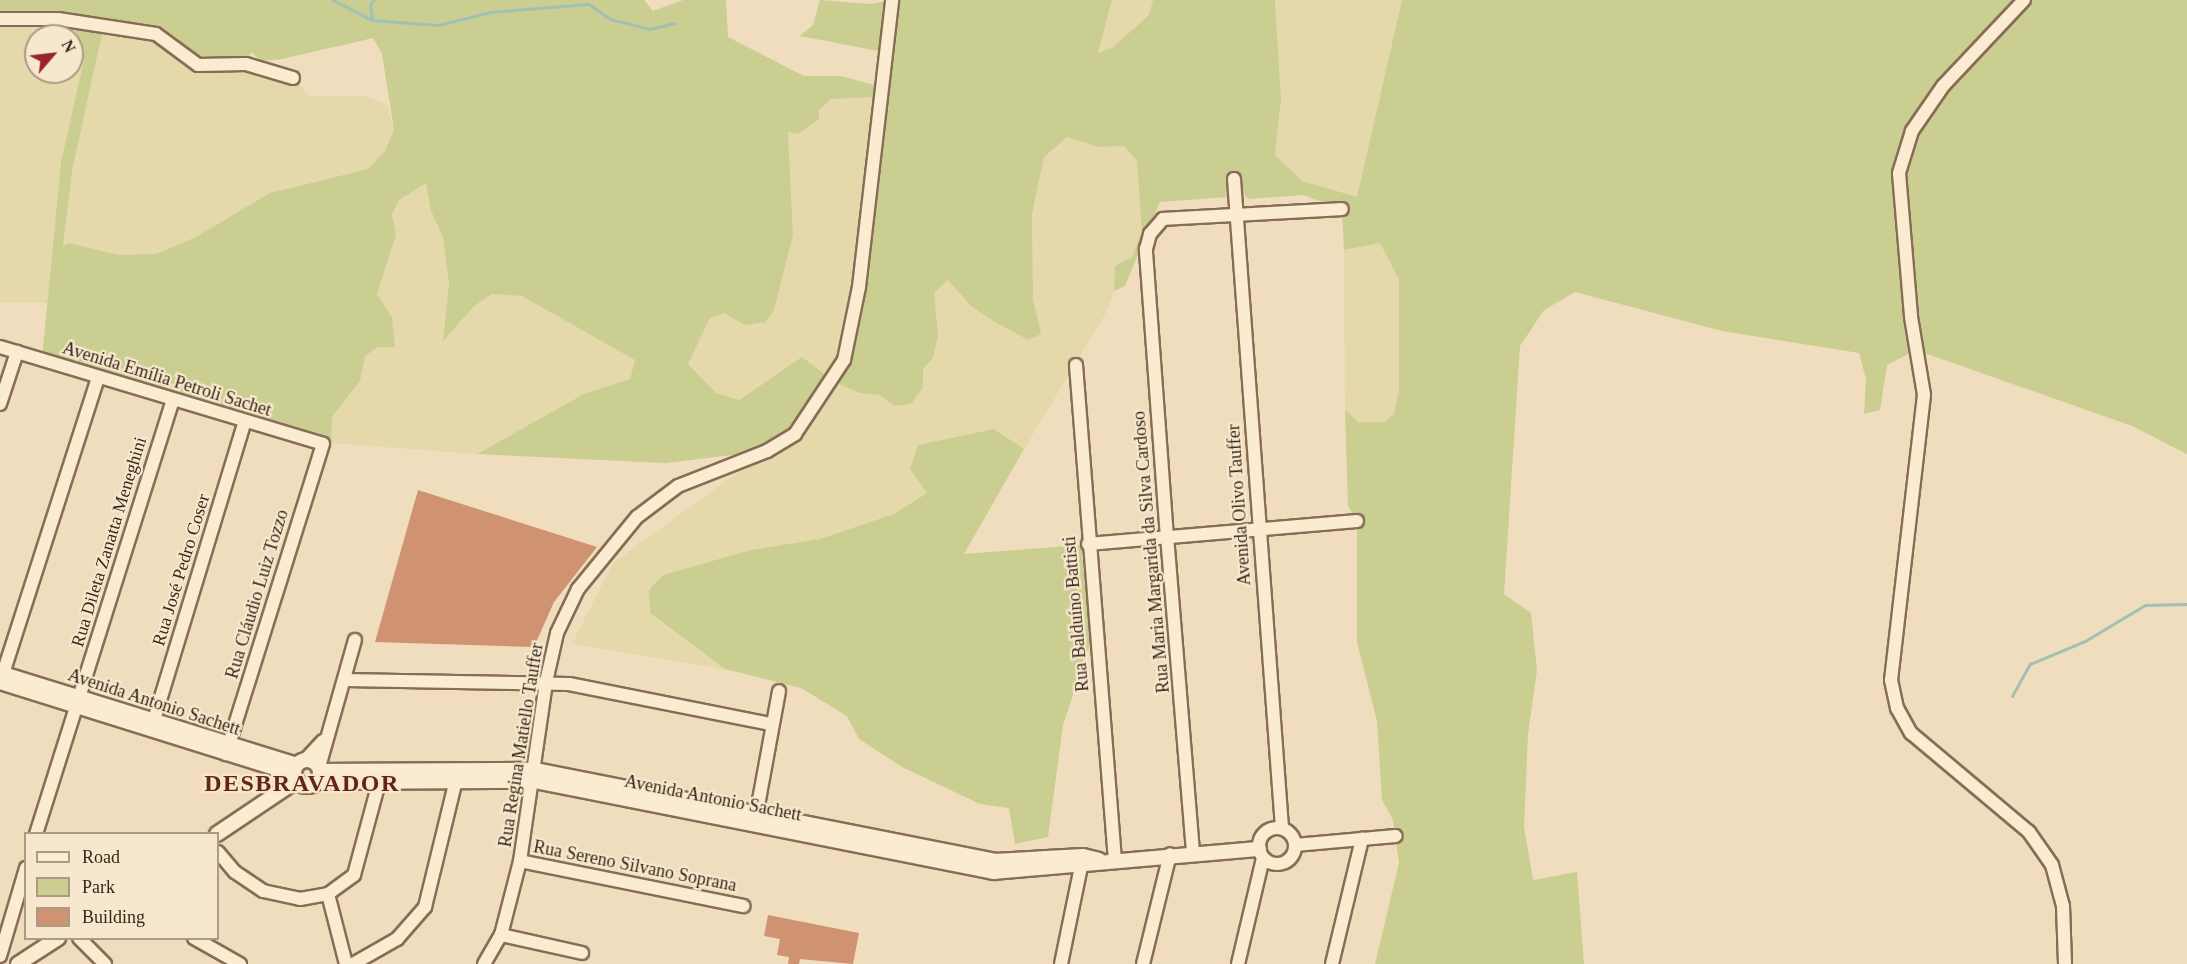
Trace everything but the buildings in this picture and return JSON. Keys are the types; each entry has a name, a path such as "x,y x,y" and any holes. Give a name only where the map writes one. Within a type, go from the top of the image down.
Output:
{"street":[{"name":"Rua Regina Matiello Tauffer","path":"484,964 501,934 520,861 536,775 546,682 557,633 602,555 637,517 678,486 767,451 795,434 844,360 859,286 892,0"},
{"path":"2024,0 1943,86 1912,131 1899,173 1911,317 1924,395 1891,680 1897,708 1911,733 2029,832 2052,865 2063,906 2065,964"},
{"path":"0,20 58,19 156,34 198,65 246,64 292,78"},
{"name":"Avenida Olivo Tauffer","path":"1234,179 1282,828"},
{"path":"1235,213 1342,209"},
{"name":"Rua Maria Margarida da Silva Cardoso","path":"1193,852 1146,249 1150,234 1163,219 1235,213"},
{"name":"Avenida Emília Petroli Sachet","path":"0,347 323,444"},
{"path":"0,404 16,352"},
{"name":"Rua Balduíno Battisti","path":"1076,365 1088,544 1115,859"},
{"path":"1,678 98,377"},
{"name":"Rua Dileta Zanatta Meneghini","path":"37,832 174,399"},
{"name":"Rua José Pedro Coser","path":"153,725 245,421"},
{"name":"Rua Cláudio Luiz Tozzo","path":"227,749 323,444"},
{"path":"1088,544 1357,521"},
{"path":"298,770 319,773 324,740 345,680 355,640"},
{"name":"Avenida Antonio Sachett","path":"1,678 298,770 304,786 319,773 536,775 929,854 994,861 1083,861 1193,852 1261,853"},
{"path":"345,680 546,682 771,724"},
{"path":"755,820 771,724 779,691"},
{"path":"219,832 298,770 324,740"},
{"path":"219,853 235,872 263,891 300,899 327,894 354,875 381,775"},
{"path":"353,964 397,939 425,907 458,776"},
{"path":"1238,964 1261,853 1268,830 1282,828 1295,845"},
{"path":"1295,845 1396,836"},
{"path":"1332,964 1362,839"},
{"path":"1261,853 1284,863 1295,845"},
{"path":"1143,964 1170,854"},
{"name":"Rua Sereno Silvano Soprana","path":"520,861 744,906"},
{"path":"1061,964 1083,861"},
{"path":"0,956 24,875"},
{"path":"327,894 346,964"},
{"path":"501,934 582,952"},
{"path":"18,964 56,940"},
{"path":"80,940 105,964"},
{"path":"196,940 240,964"}],"shaded area":[{"path":"1112,0 1153,0 1149,15 1112,48 1097,53"},
{"path":"1275,0 1402,0 1357,198 1302,181 1275,156 1281,99"},
{"path":"0,19 72,21 73,24 24,24 24,84 79,84 61,162 47,303 0,302"},
{"path":"104,25 225,66 293,78 310,96 363,96 387,104 394,130 385,151 368,169 270,193 196,237 156,254 118,255 69,243 63,247 73,166"},
{"path":"877,97 860,393 880,395 923,387 923,369 933,358 934,293 949,280 971,306 1027,340 1040,334 1033,299 1032,214 1044,157 1067,137 1098,147 1124,146 1137,160 1142,232 1132,257 1115,267 1114,291 1107,311 1024,449 994,429 918,445 927,493 894,514 820,539 751,550 663,575 650,613 725,669 572,644 613,563 767,451 765,382 738,400 716,393 688,364 710,318 724,313 793,235 788,132 819,119 819,110 831,99"},
{"path":"427,183 431,211 443,237 449,283 443,340 474,306 492,294 522,296 635,359 630,379 584,394 477,454 331,443 332,417 360,381 365,356 378,347 392,318 377,294 396,235 392,215 399,200"},
{"path":"1380,243 1399,280 1399,390 1394,414 1384,422 1358,422 1345,409 1344,250"}],"green space":[{"path":"0,0 644,0 653,11 683,0 726,0 728,37 804,76 841,76 878,86 884,52 800,36 813,25 820,0 871,4 892,0 1112,0 1098,53 1112,48 1149,15 1153,0 1275,0 1281,99 1275,155 1302,181 1357,197 1402,0 2187,0 2187,454 2132,426 1916,350 1887,365 1880,410 1864,414 1866,379 1859,353 1722,331 1575,292 1544,310 1520,346 1504,594 1531,613 1537,670 1528,734 1524,827 1533,880 1577,872 1584,964 1375,964 1399,863 1393,820 1382,800 1377,721 1357,642 1357,521 1348,506 1345,409 1358,422 1384,422 1394,414 1399,390 1399,280 1380,243 1344,250 1342,209 1303,195 1248,199 1227,171 1228,197 1160,202 1125,286 1114,291 1115,266 1132,257 1142,232 1137,161 1124,146 1098,147 1067,137 1044,157 1032,214 1033,299 1041,334 1028,340 995,322 971,306 948,280 934,293 938,335 933,358 923,369 923,387 911,404 894,406 880,395 860,393 832,381 795,434 767,451 665,463 477,454 584,394 630,379 635,360 522,296 492,294 474,306 443,341 449,283 443,237 431,211 426,183 399,200 392,215 396,235 377,294 392,318 395,347 378,347 365,356 360,381 332,417 331,443 42,358 61,162 79,84 84,84 84,24 73,24 72,21 0,19","holes":["104,25 156,34 198,65 246,64 251,52 262,61 282,59 373,38 382,54 394,130 385,151 368,169 270,193 196,237 156,254 118,255 69,243 63,246 73,166","877,97 844,360 832,380 802,357 739,400 716,393 688,364 710,318 724,313 745,325 765,322 774,310 793,235 788,132 798,134 819,119 819,110 831,99"]},
{"path":"994,429 1024,449 964,554 1081,545 1091,641 1063,725 1048,837 1015,844 1009,808 980,804 902,767 859,739 847,716 801,688 725,669 650,613 649,590 663,575 751,550 820,539 894,514 927,493 910,469 918,445"}],"waterway":[{"path":"333,0 372,20 438,25 490,12 589,4 610,19 650,29 674,23"},
{"path":"372,20 370,4 374,0"},
{"path":"2012,696 2030,664 2085,641 2145,605 2187,604"}],"district":[{"name":"DESBRAVADOR","path":"302,784"}]}
